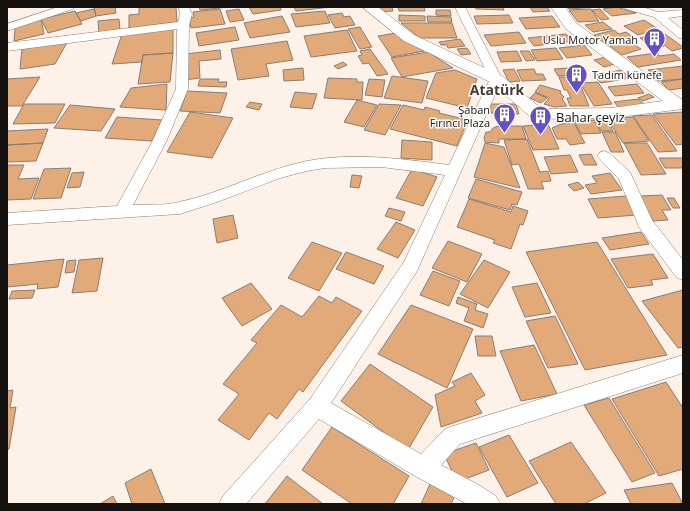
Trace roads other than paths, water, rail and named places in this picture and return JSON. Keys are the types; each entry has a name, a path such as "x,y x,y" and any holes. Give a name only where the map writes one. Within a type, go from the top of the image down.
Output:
{"street":[{"path":"7,41 9,27 69,7"},
{"path":"122,210 159,142 182,89 183,25 186,14 184,7"},
{"path":"369,7 410,38 496,79 538,114 611,114 680,105"},
{"path":"460,7 496,79"},
{"path":"558,7 571,26 680,105"},
{"path":"630,7 658,15 683,13"},
{"path":"658,15 683,36"},
{"path":"7,47 183,25"},
{"path":"234,503 317,406 411,266 496,79"},
{"path":"604,156 625,176 645,223 683,273"},
{"path":"7,218 38,219 122,210 178,208 224,194 272,176 307,166 346,162 397,162 455,171"},
{"path":"423,468 453,436 683,364"},
{"path":"317,406 488,504"}],"place":[{"name":"Uslu Motor Yamah","path":"654,58"},
{"name":"Tadım künefe","path":"576,94"},
{"name":"Şaban Fırıncı Plaza","path":"505,134"},
{"name":"Bahar çeyiz","path":"541,136"}],"district":[{"name":"Atatürk","path":"497,89"}]}
